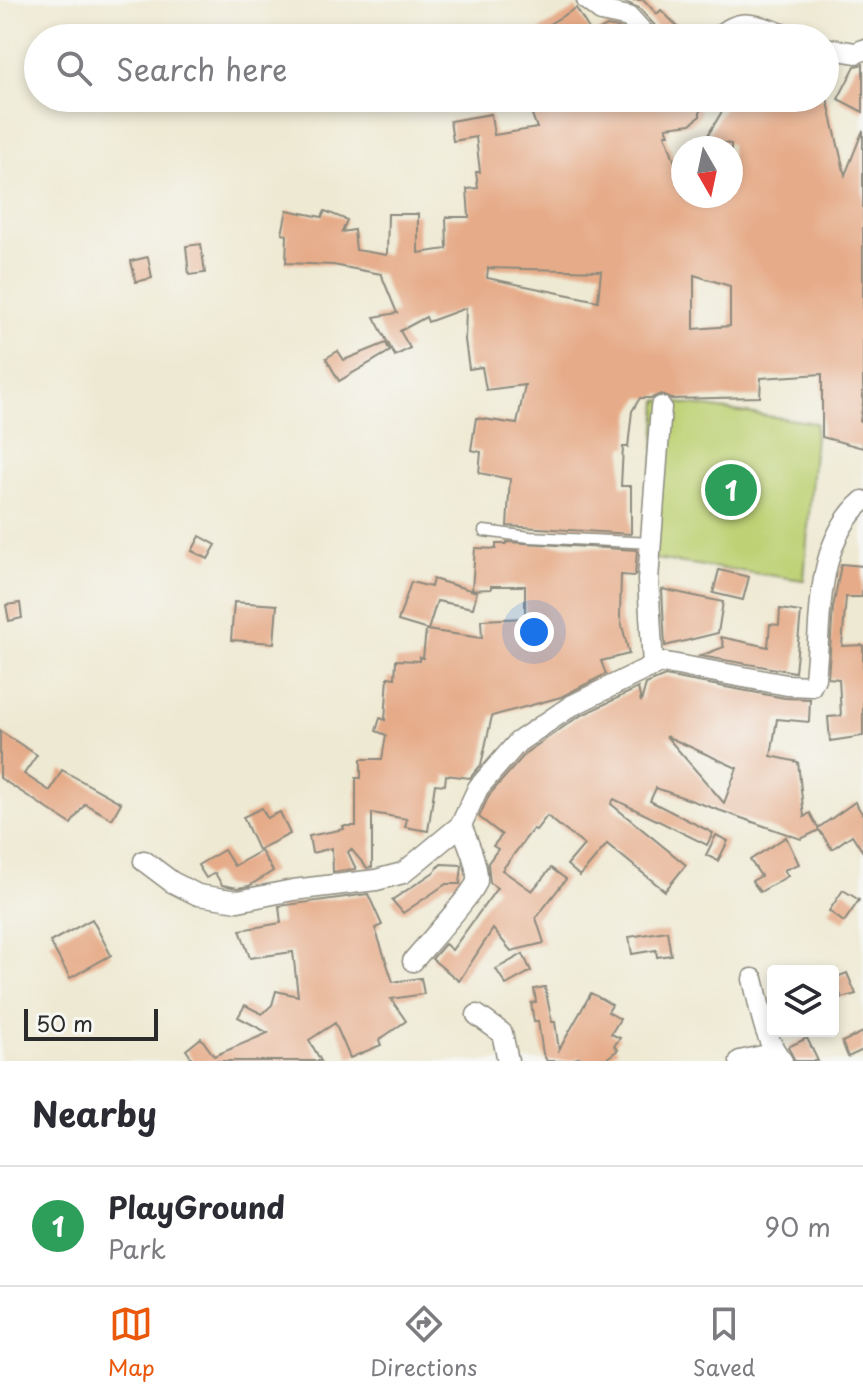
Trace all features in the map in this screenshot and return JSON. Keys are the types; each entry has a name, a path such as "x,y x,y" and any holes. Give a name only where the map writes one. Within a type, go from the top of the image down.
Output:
{"street":[{"path":"587,0 601,11 629,17 635,24"},
{"path":"839,50 856,53 863,50"},
{"path":"653,666 648,580 661,407"},
{"path":"144,861 172,882 198,895 238,901 403,873 461,825 486,775 518,742 571,706 653,666 666,663 787,685 811,686 815,678 830,549 842,523 863,501"},
{"path":"413,961 475,888 477,876 461,825"},
{"path":"740,1061 779,1057 753,979"},
{"path":"477,1015 502,1033 508,1061"}],"lane":[{"path":"484,531 530,537 652,543"}],"green space":[{"path":"658,400 816,423 804,580 647,558"}],"building":[{"path":"620,0 644,0 657,14 661,10 675,24 653,24 639,8"},
{"path":"576,8 586,24 549,24"},
{"path":"863,64 863,112 839,100 855,66"},
{"path":"531,112 700,112 691,124 666,127 669,134 665,134 671,151 671,208 743,208 743,136 707,136 722,112 830,112 845,175 863,130 863,403 860,421 863,422 863,448 822,437 822,374 761,378 760,397 671,399 661,394 640,398 632,411 628,447 623,447 621,486 631,486 631,534 507,526 510,479 479,473 481,452 471,450 476,418 517,424 525,385 486,390 482,367 469,369 465,340 466,308 428,322 426,317 400,331 410,348 395,356 374,317 397,313 381,274 333,265 286,263 287,235 282,234 287,210 322,217 325,211 347,220 342,232 354,230 356,250 387,255 388,214 418,214 418,253 447,249 446,217 469,217 467,189 478,188 476,172 480,172 476,137 453,141 450,121 491,114 494,135 537,128","holes":["488,268 601,271 598,301 487,278","694,275 730,286 730,326 694,329"]},
{"path":"201,244 205,273 189,275 186,246"},
{"path":"148,257 152,278 136,282 131,261"},
{"path":"386,343 390,351 339,381 326,358 338,351 344,360"},
{"path":"200,536 216,545 208,559 192,551"},
{"path":"507,542 637,550 635,576 621,575 620,617 629,654 601,661 606,674 561,697 492,716 481,765 470,778 446,775 445,785 435,784 428,831 405,827 407,819 372,813 372,867 367,868 351,849 348,852 356,869 333,872 332,848 312,853 309,836 344,829 343,826 356,826 356,778 361,778 361,759 382,759 386,735 376,731 380,718 385,720 388,677 395,678 396,660 419,661 419,657 423,658 426,630 482,638 481,620 525,618 525,586 491,586 491,589 472,590 475,548 496,549 496,544"},
{"path":"841,564 863,566 862,597 846,597 842,646 863,645 863,736 830,741 828,717 841,716 839,679 828,678 833,608"},
{"path":"719,570 749,577 743,600 713,593"},
{"path":"433,579 477,592 473,608 437,601 428,630 398,621 411,582 431,587"},
{"path":"662,589 723,602 718,633 665,646"},
{"path":"234,602 277,605 274,643 231,640"},
{"path":"20,603 22,618 9,621 6,605"},
{"path":"780,609 801,612 795,672 700,656 724,647 721,637 768,647 770,624 779,625"},
{"path":"665,676 785,698 810,699 809,722 777,719 771,756 798,762 804,817 810,813 818,828 855,802 863,815 863,852 852,835 832,849 819,830 801,839 656,788 650,801 713,833 707,845 614,799 611,804 686,865 665,891 607,844 580,876 567,865 584,845 547,816 536,830 533,829 502,870 532,891 551,868 566,879 536,918 544,943 511,951 493,929 459,981 432,959 445,944 452,950 497,888 490,883 488,863 498,849 493,846 502,835 479,817 489,795 527,752 578,717 638,688 641,702 646,684","holes":["666,736 737,768 724,803"]},
{"path":"0,731 37,755 24,774 50,791 62,770 121,803 112,819 85,804 71,824 0,778"},
{"path":"262,808 267,818 280,812 290,834 258,850 243,817"},
{"path":"716,835 728,841 718,861 706,855"},
{"path":"786,837 799,864 784,870 788,876 760,892 752,881 761,876 750,860"},
{"path":"224,850 234,866 261,851 273,871 249,886 238,888 222,885 215,873 206,878 198,865"},
{"path":"441,864 462,865 460,884 446,884 403,913 392,900"},
{"path":"843,890 859,900 844,922 829,911"},
{"path":"368,894 382,925 375,928 393,982 421,978 424,994 391,999 406,1021 379,1040 381,1045 350,1058 335,1023 309,1040 321,1061 194,1061 186,1050 201,1038 214,1056 268,1033 238,1017 245,1005 262,1014 272,1005 276,991 298,996 293,952 250,958 240,930 281,923 279,906"},
{"path":"92,919 111,955 70,978 50,942"},
{"path":"667,931 671,955 657,957 656,950 632,954 629,937"},
{"path":"523,954 531,971 506,985 496,969"},
{"path":"847,973 856,994 842,998 839,976"},
{"path":"545,987 559,1050 591,993 612,1005 608,1012 620,1019 611,1034 620,1038 614,1046 618,1050 603,1061 585,1061 579,1057 571,1061 547,1061 531,1003 536,1002 534,989"},
{"path":"863,1032 863,1050 848,1057 842,1042"},
{"path":"807,1038 818,1061 795,1061 788,1047"}],"place":[{"name":"PlayGround","path":"731,490"}]}
